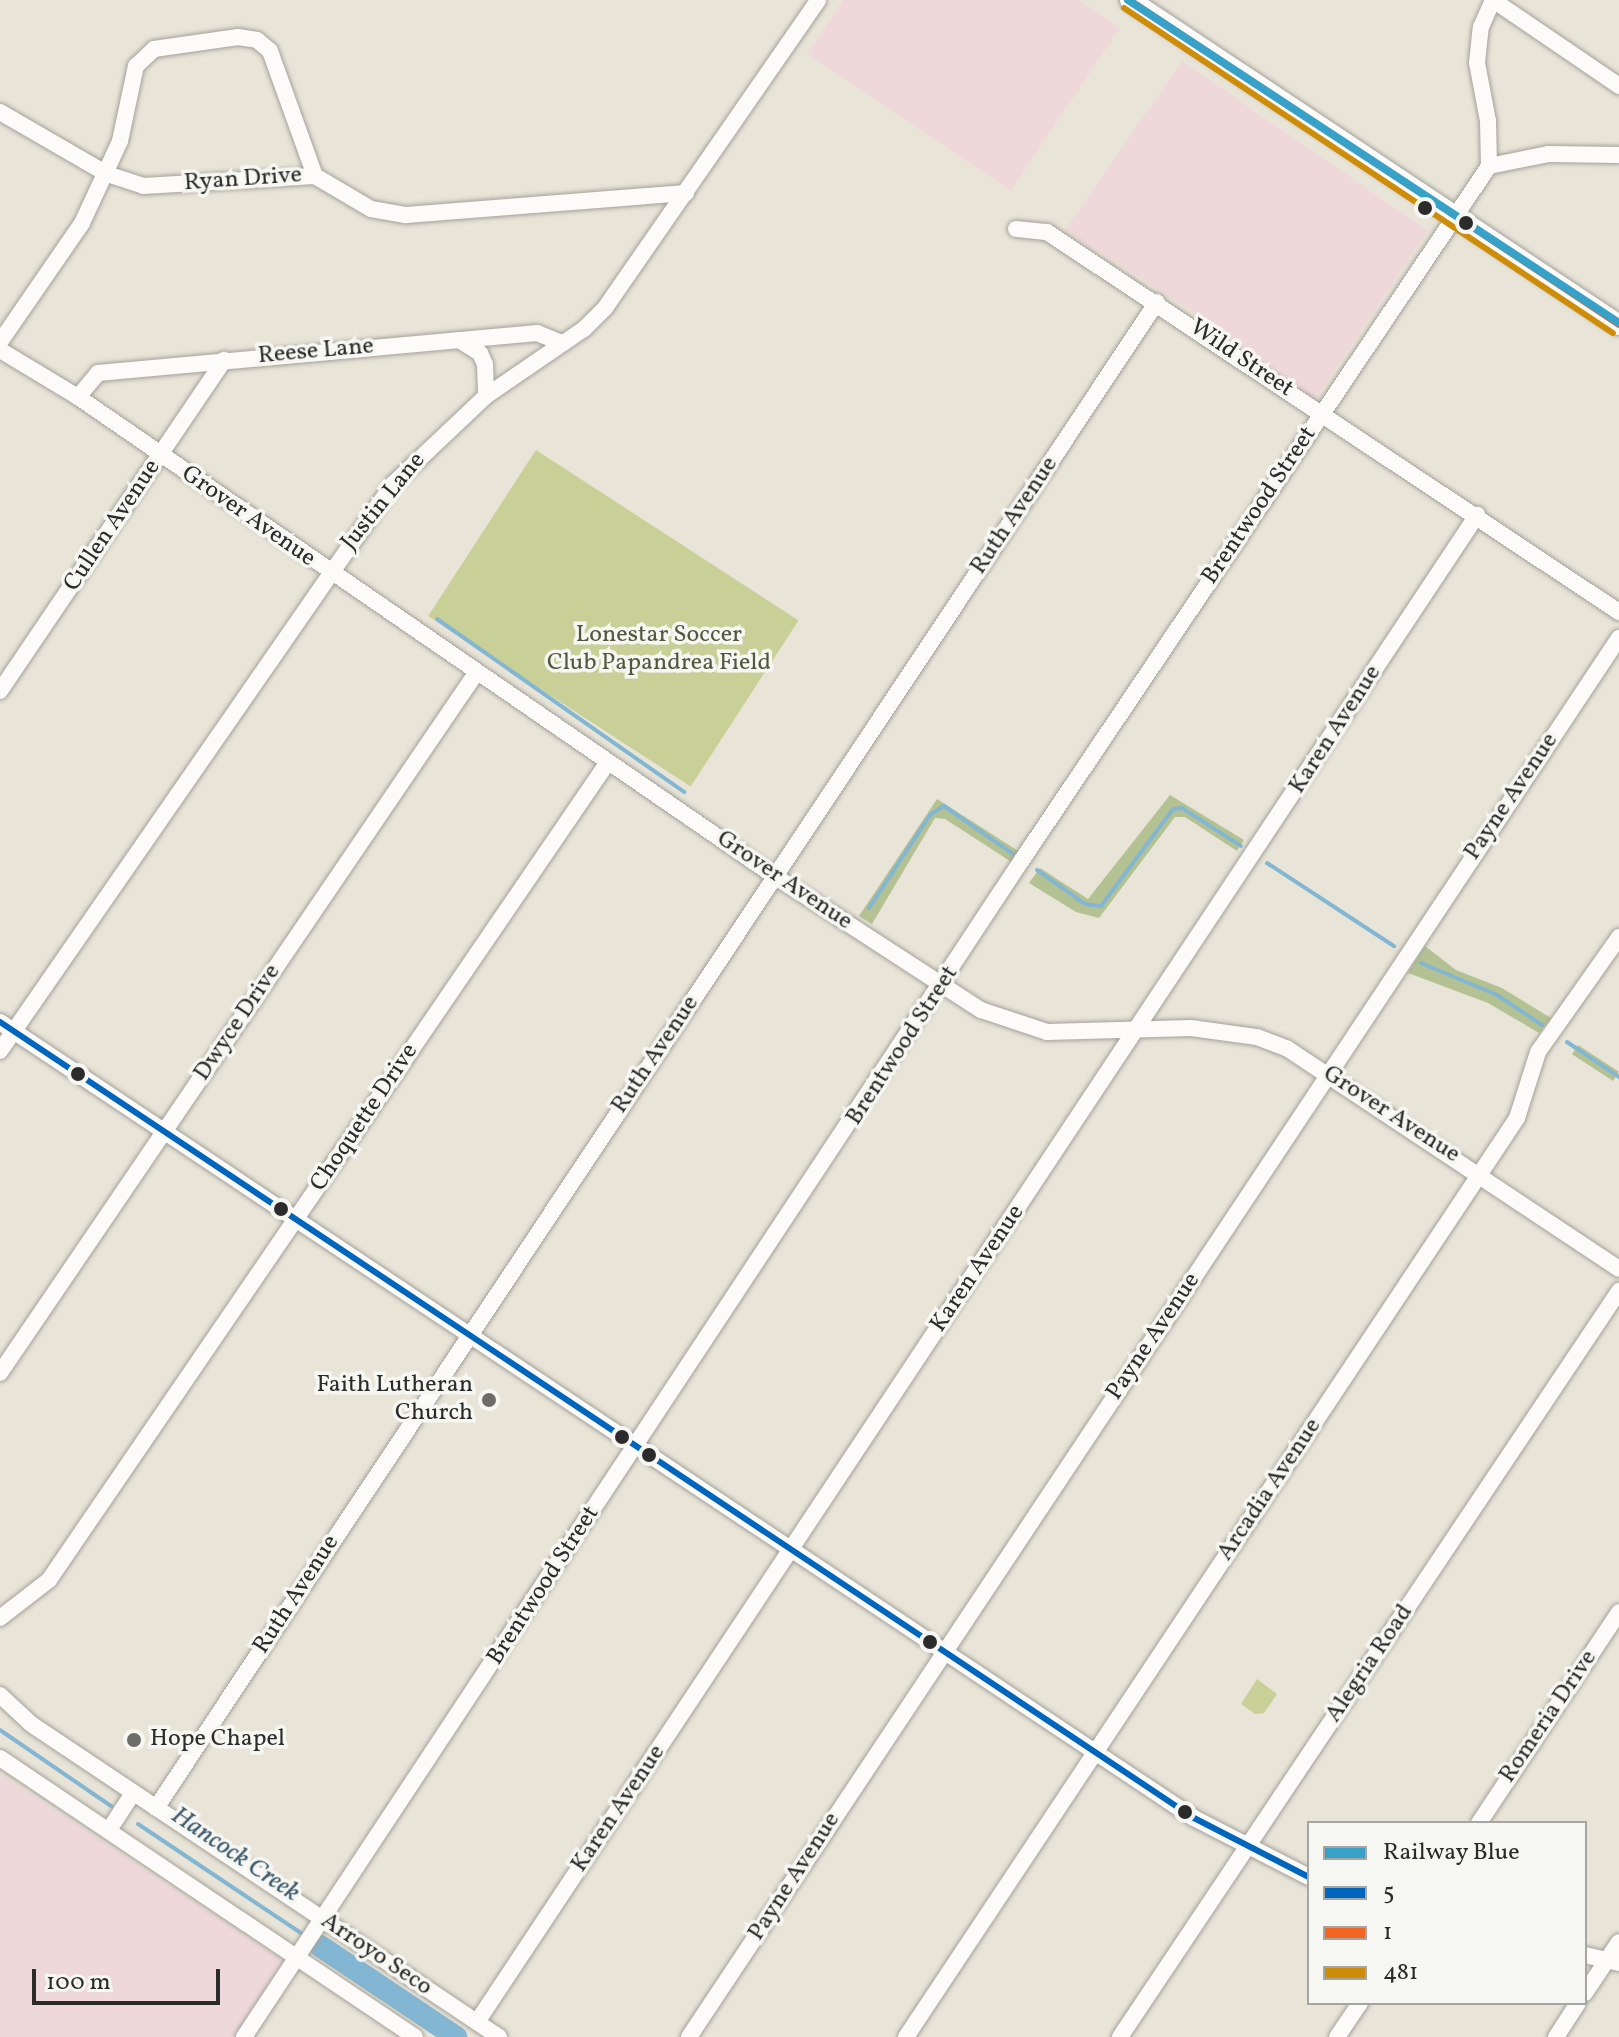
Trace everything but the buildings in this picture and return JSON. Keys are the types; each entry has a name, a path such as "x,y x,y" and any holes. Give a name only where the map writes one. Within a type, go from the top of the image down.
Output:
{"main road":[{"path":"1130,0 1619,325"}],"street":[{"name":"Justin Lane","path":"0,1051 7,1026 393,484 486,396 562,343 605,308 818,0"},
{"path":"1619,86 1493,0 1477,46 1489,166 1548,154 1619,155"},
{"path":"0,342 82,223 107,174 133,76 145,56 154,49 238,37 257,40 270,51 315,176"},
{"name":"Ryan Drive","path":"0,112 107,174 143,186 315,176 371,209 406,215 686,193"},
{"name":"Brentwood Street","path":"244,2037 943,987 1022,860 1489,166"},
{"name":"Wild Street","path":"1016,229 1047,232 1157,302 1619,612"},
{"name":"Ruth Avenue","path":"156,1808 1157,302"},
{"name":"Reese Lane","path":"78,397 98,373 537,333 562,343"},
{"path":"459,340 480,353 485,364 486,396"},
{"name":"Grover Avenue","path":"0,350 78,397 328,574 943,987 1016,1025 1078,1034 1191,1028 1257,1037 1330,1074 1619,1269"},
{"name":"Cullen Avenue","path":"0,691 224,360"},
{"name":"Karen Avenue","path":"477,2022 1477,515"},
{"name":"Payne Avenue","path":"689,2037 1619,638"},
{"name":"Dwyce Drive","path":"0,1373 476,673"},
{"name":"Choquette Drive","path":"0,1618 49,1580 608,762"},
{"name":"Arcadia Avenue","path":"906,2037 1481,1175 1517,1118 1538,1052 1619,937"},
{"path":"7,1026 1095,1752 1247,1848 1307,1876"},
{"name":"Alegria Road","path":"1120,2037 1619,1291"},
{"name":"Romeria Drive","path":"1480,1821 1619,1612"},
{"name":"Arroyo Seco","path":"0,1695 31,1724 499,2037"},
{"name":"Arroyo Seco","path":"0,1758 415,2037"},
{"path":"109,1830 133,1793"},
{"path":"1587,1991 1613,1961 1619,1942"},
{"path":"1587,1955 1613,1961"},
{"path":"1337,2037 1359,2005"},
{"path":"1556,2037 1577,2005"}],"shaded area":[{"path":"843,0 1079,0 1120,28 1011,191 807,54"},
{"path":"1182,61 1428,231 1315,399 1188,308 1065,230"},
{"path":"0,1774 283,1961 233,2037 0,2037"}],"green space":[{"name":"Lonestar Soccer Club Papandrea Field","path":"536,450 799,620 691,787 428,616"},
{"path":"1170,795 1244,840 1237,851 1185,817 1175,817 1099,918 1076,912 1029,883 1040,868 1088,899"},
{"path":"937,799 1020,852 1013,863 945,819 935,818 872,924 859,916"},
{"path":"1425,946 1456,970 1502,988 1551,1018 1539,1033 1488,1003 1408,973"},
{"path":"1578,1045 1619,1072 1613,1081 1572,1054"},
{"path":"1257,1679 1277,1694 1264,1713 1255,1714 1241,1704"}],"waterway":[{"path":"437,619 684,792"},
{"path":"869,908 930,815 944,806 1013,854"},
{"path":"1037,870 1085,904 1101,906 1173,809 1182,808 1241,846"},
{"path":"1267,863 1394,946"},
{"path":"1421,963 1497,995 1542,1025"},
{"path":"1567,1042 1619,1077"},
{"name":"Hancock Creek","path":"0,1730 111,1806"},
{"name":"Hancock Creek","path":"138,1824 301,1933"},
{"name":"Hancock Creek","path":"320,1946 456,2037"}],"rail line":[{"name":"Blue","path":"1128,0 1619,323"}],"transit line":[{"name":"1","path":"1130,0 1619,325"},
{"name":"481","path":"1124,8 1613,333"},
{"name":"5","path":"0,1022 1194,1818 1307,1876"}],"place":[{"name":"Faith Lutheran Church","path":"489,1400"},
{"name":"Hope Chapel","path":"134,1740"}]}
